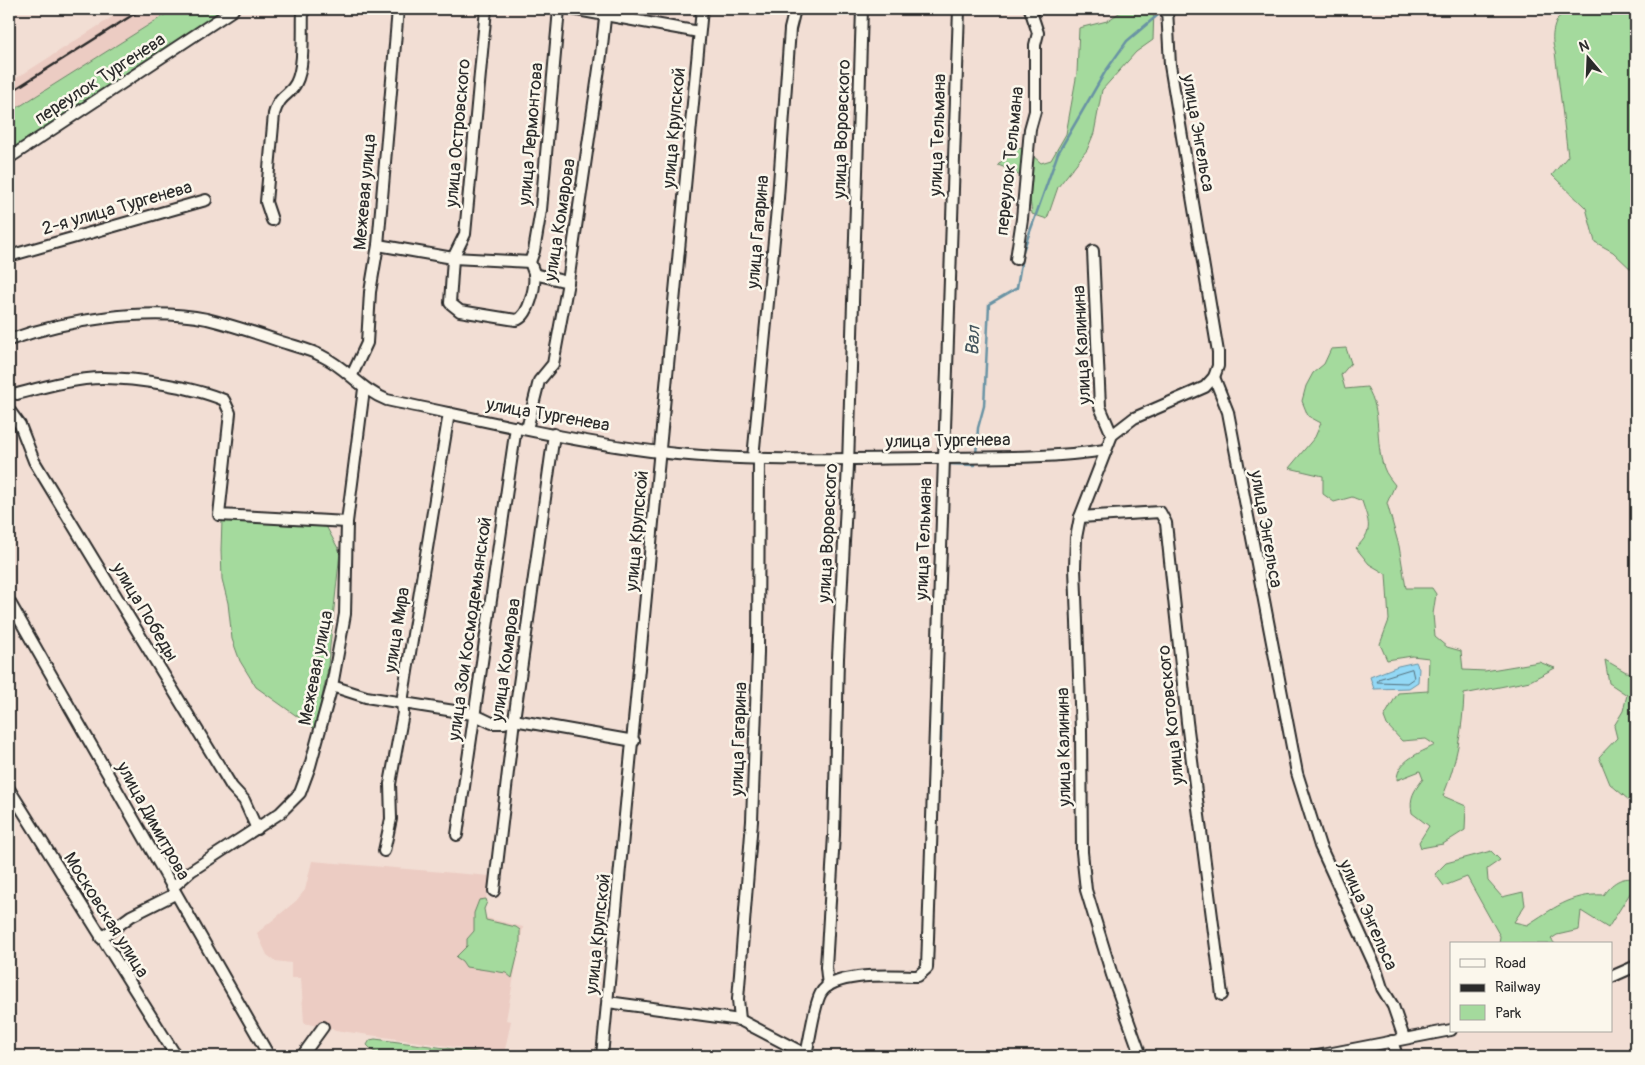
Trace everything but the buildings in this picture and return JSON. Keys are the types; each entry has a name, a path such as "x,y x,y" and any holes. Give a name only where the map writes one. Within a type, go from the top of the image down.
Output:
{"street":[{"path":"272,220 266,202 274,114 277,103 296,84 300,71 303,9"},
{"name":"Межевая улица","path":"352,375 367,343 370,292 378,245 398,9"},
{"name":"улица Островского","path":"453,258 465,234 486,9"},
{"name":"улица Лермонтова","path":"530,262 534,251 541,210 559,9"},
{"path":"572,9 606,12 699,32"},
{"name":"улица Крупской","path":"602,1056 634,741 702,9"},
{"name":"улица Гагарина","path":"740,1020 739,991 752,821 758,652 756,458 790,29 795,9"},
{"name":"улица Воровского","path":"828,986 826,967 834,835 838,658 848,459 862,9"},
{"name":"улица Тельмана","path":"828,986 858,977 918,976 927,968 959,9"},
{"name":"переулок Тельмана","path":"1016,259 1022,219 1030,129 1035,110 1035,45 1038,33 1030,9"},
{"name":"улица Энгельса","path":"1167,9 1170,65 1218,352 1218,366 1214,378 1228,412 1298,773 1320,846 1375,966 1382,988 1393,1006 1404,1038"},
{"name":"переулок Тургенева","path":"9,158 234,10"},
{"name":"улица Комарова","path":"527,429 538,381 553,364 568,282 606,12"},
{"name":"2-я улица Тургенева","path":"9,256 206,200"},
{"path":"378,245 453,258 530,262 534,274 527,313 516,320 460,311 453,307 449,296 453,258"},
{"name":"улица Калинина","path":"1093,251 1100,407 1112,435"},
{"path":"534,274 568,282"},
{"name":"улица Тургенева","path":"9,340 110,317 152,315 205,319 265,336 321,355 352,375 364,389 387,400 516,427 660,451 756,458 848,459 1064,456 1105,450"},
{"path":"16,394 57,384 103,378 173,386 208,393 224,400 230,413 219,515 347,522"},
{"name":"улица Калинина","path":"1141,1056 1112,975 1085,881 1082,852 1080,703 1075,568 1080,517 1112,435 1134,418 1205,387 1214,378"},
{"name":"Межевая улица","path":"101,938 131,916 174,891 191,871 280,813 300,793 318,741 332,686 345,614 347,522 364,389"},
{"name":"улица Победы","path":"9,410 20,425 34,461 232,787 244,800 257,829"},
{"name":"улица Мира","path":"384,851 391,819 390,784 403,713 402,702 449,413"},
{"name":"улица Зои Космодемьянской","path":"457,835 516,427"},
{"name":"улица Комарова","path":"494,891 514,720 554,434"},
{"name":"улица Котовского","path":"1080,517 1160,512 1166,523 1200,831 1222,995"},
{"name":"улица Димитрова","path":"9,601 270,1056"},
{"path":"332,686 366,698 473,714 492,723 504,723 514,720 634,741"},
{"name":"Московская улица","path":"9,789 176,1056"},
{"path":"1612,977 1636,966"},
{"path":"608,1002 740,1020 808,1055 820,995 828,986"},
{"path":"302,1056 323,1027"},
{"path":"1317,1056 1450,1030"},
{"path":"1392,1040 1397,1056"}],"shaded area":[{"path":"125,9 174,9 9,113 9,83"},
{"path":"312,861 490,876 483,917 523,927 506,1020 511,1021 504,1054 341,1031 304,1023 301,978 291,978 291,963 275,961 267,955 257,933 296,901 305,890"}],"green space":[{"path":"174,9 232,9 9,152 9,113"},
{"path":"1125,9 1154,9 1153,40 1136,52 1102,90 1094,133 1087,150 1058,187 1047,219 1032,214 1025,182 1015,173 998,165 1013,149 1024,148 1041,163 1051,160 1066,134 1077,73 1079,28 1107,21"},
{"path":"1567,9 1636,9 1636,159 1632,168 1636,189 1636,274 1613,252 1595,242 1586,208 1552,175 1568,156 1553,40 1556,23"},
{"path":"1346,348 1351,363 1341,375 1345,389 1367,387 1377,416 1381,458 1386,472 1395,485 1387,503 1399,546 1406,588 1432,588 1436,594 1433,614 1435,637 1447,647 1461,651 1463,670 1485,671 1539,662 1555,668 1530,681 1464,694 1458,746 1452,772 1443,796 1466,806 1465,830 1443,844 1421,848 1419,842 1429,826 1412,813 1411,803 1415,791 1423,779 1420,771 1397,780 1398,773 1405,762 1416,754 1435,745 1426,739 1402,741 1387,725 1384,717 1398,693 1428,691 1429,658 1412,656 1387,660 1380,644 1389,620 1386,574 1369,564 1356,548 1368,531 1367,515 1362,501 1352,497 1334,502 1323,494 1323,476 1289,468 1315,437 1321,423 1308,416 1302,401 1306,386 1313,373 1324,364 1331,349"},
{"path":"222,520 326,526 340,552 327,674 315,729 256,687 240,661 232,639 228,603 222,579"},
{"path":"1605,660 1626,672 1636,673 1636,806 1610,784 1599,757 1617,738 1614,726 1623,711 1627,695 1609,683"},
{"path":"1491,851 1500,860 1487,869 1488,881 1502,897 1523,892 1525,905 1514,922 1527,925 1553,908 1572,900 1592,895 1603,895 1617,881 1631,878 1636,879 1636,884 1608,928 1581,911 1579,930 1557,935 1551,939 1553,942 1499,942 1500,936 1467,877 1444,886 1435,874 1446,863"},
{"path":"486,899 487,902 484,909 486,920 516,927 520,930 520,945 512,978 506,973 466,967 456,957 467,946 467,939 474,931 474,913 479,900"},
{"path":"375,1039 503,1056 386,1056 373,1051 367,1045 370,1040"}],"water":[{"path":"1416,662 1419,669 1418,682 1409,688 1374,689 1370,677 1398,666"}],"waterway":[{"name":"Вал","path":"1169,13 1205,9"},
{"name":"Вал","path":"976,455 978,428 984,406 989,304 1017,288 1023,251 1058,153 1105,72 1127,41 1159,14 1164,14"},
{"name":"Вал","path":"948,464 975,465 975,461"},
{"name":"Вал","path":"941,742 942,658"}],"railway":[{"path":"9,93 142,9"}]}
